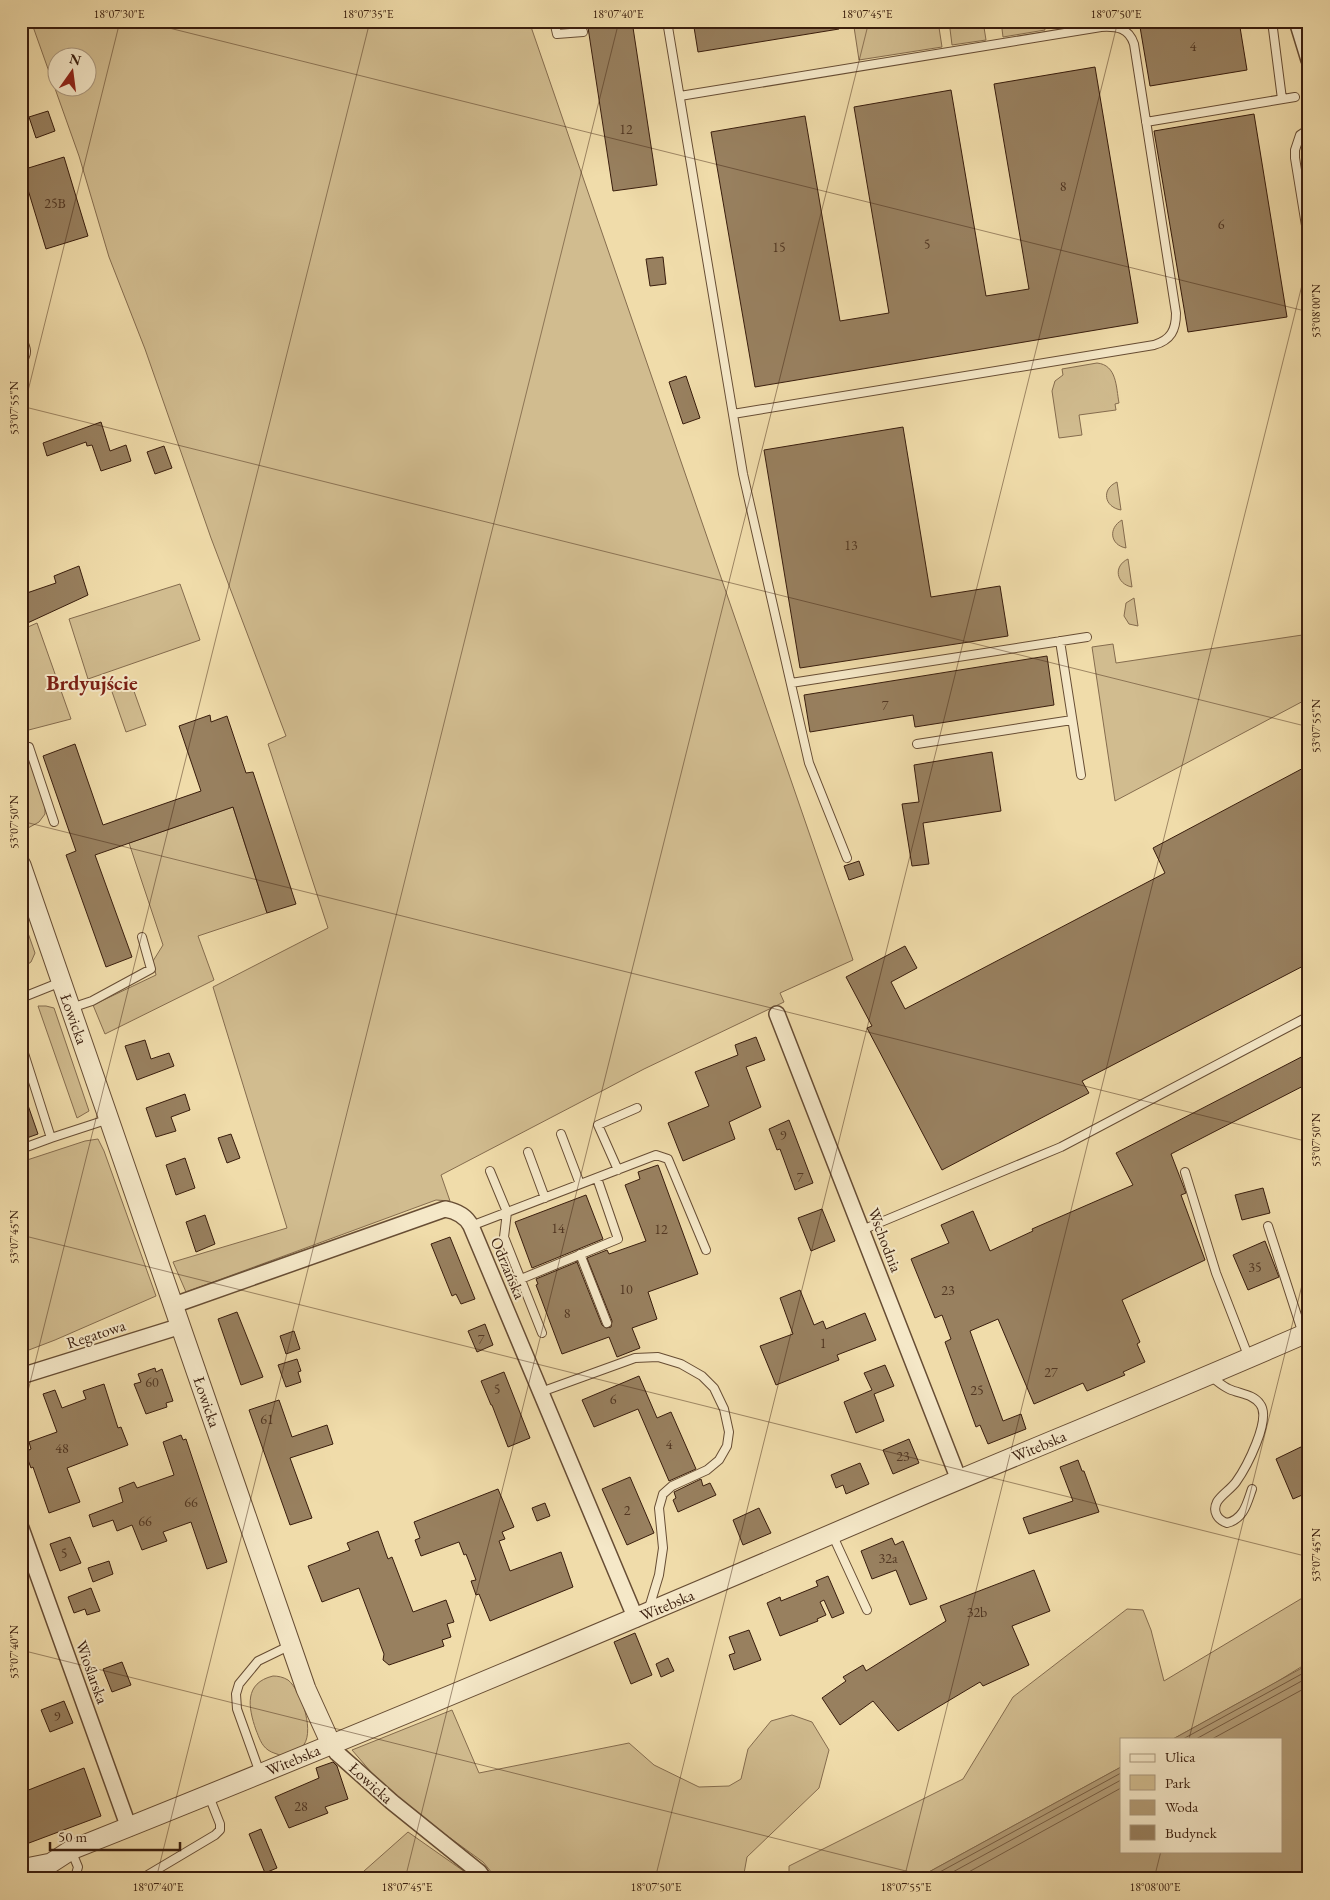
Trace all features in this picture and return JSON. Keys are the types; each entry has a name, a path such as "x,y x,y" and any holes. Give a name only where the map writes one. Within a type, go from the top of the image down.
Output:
{"street":[{"path":"1297,21 1309,60"},
{"name":"Łowicka","path":"21,864 306,1689 331,1744 338,1754 392,1802 479,1872 484,1879"},
{"name":"Wschodnia","path":"777,1014 959,1480"},
{"name":"Odrzańska","path":"174,1306 445,1209 454,1210 465,1217 471,1226 541,1392 642,1616"},
{"name":"Regatowa","path":"21,1376 181,1326"},
{"name":"Witebska","path":"21,1868 51,1863 71,1850 209,1796 642,1616 1306,1333"},
{"name":"Wioślarska","path":"21,1528 129,1828"}],"lane":[{"path":"554,21 557,34 583,32"},
{"path":"667,21 743,474 809,763 847,858"},
{"path":"1272,21 1282,99"},
{"path":"680,96 1110,27 1124,30 1133,39 1176,312 1175,329 1165,341 1154,345 733,414"},
{"path":"1146,122 1295,97"},
{"path":"1309,129 1300,135 1294,158 1309,244"},
{"path":"21,337 28,352 21,361"},
{"path":"791,683 1087,637"},
{"path":"1060,641 1081,774"},
{"path":"917,744 1072,720"},
{"path":"21,749 29,747 54,822"},
{"path":"71,1008 92,1001 151,968 142,937"},
{"path":"21,998 61,982"},
{"path":"862,1230 1061,1147 1309,1016"},
{"path":"21,1044 51,1138"},
{"path":"618,1170 598,1125 637,1108"},
{"path":"21,1149 109,1119"},
{"path":"561,1134 580,1184"},
{"path":"528,1152 545,1198"},
{"path":"471,1226 656,1156 668,1159 706,1250"},
{"path":"490,1171 507,1212 504,1237 542,1333"},
{"path":"1185,1172 1216,1273 1249,1358"},
{"path":"521,1279 618,1239 597,1178"},
{"path":"1268,1226 1306,1333"},
{"path":"580,1254 607,1324"},
{"path":"541,1392 636,1358 658,1357 681,1364 702,1376 714,1388 724,1409 729,1432 727,1446 719,1460 707,1470 672,1486 662,1494 659,1508 663,1548 659,1575 642,1616"},
{"path":"1208,1375 1228,1388 1251,1396 1261,1404 1264,1416 1260,1433 1242,1471 1235,1483 1218,1502 1216,1509 1220,1521 1227,1523 1239,1518 1245,1509 1252,1489"},
{"path":"832,1534 866,1610"},
{"path":"260,1774 237,1709 236,1694 238,1684 258,1661 291,1645"},
{"path":"141,1879 215,1835 220,1830 220,1824 209,1796"},
{"path":"71,1850 78,1867 76,1874 71,1879"}],"green space":[{"path":"31,21 529,21 853,960 780,993 784,1002 644,1069 441,1175 450,1201 436,1200 186,1292 173,1262 287,1228 213,987 328,928 268,744 286,736 211,538 145,349 109,257 79,156 58,98 98,98 98,48 48,48 48,69"},
{"path":"888,21 938,21 942,47 859,60 854,27"},
{"path":"949,21 983,21 986,40 952,45"},
{"path":"1001,21 1043,21 1045,30 1003,37"},
{"path":"1097,363 1104,365 1112,372 1119,403 1115,404 1116,410 1079,415 1082,435 1059,438 1052,391 1055,381 1063,375 1062,369"},
{"path":"1117,482 1121,510 1111,505 1107,498 1108,489"},
{"path":"1122,520 1126,548 1117,543 1113,536 1114,527"},
{"path":"1128,559 1132,587 1123,582 1118,574 1120,566"},
{"path":"180,584 200,640 88,679 69,619"},
{"path":"1134,598 1138,626 1129,624 1124,616 1126,603"},
{"path":"37,623 71,719 21,732 21,630"},
{"path":"1309,634 1309,698 1115,801 1092,647 1113,644 1116,663"},
{"path":"130,680 146,725 126,732 110,686"},
{"path":"21,757 31,764 45,806 45,814 39,822 28,828 21,807"},
{"path":"233,807 267,913 198,936 214,980 105,1034 93,1005 156,975 153,961 163,945 129,843"},
{"path":"21,913 35,953 31,962 25,966 21,957"},
{"path":"38,1006 54,1008 89,1111 77,1118"},
{"path":"98,1139 156,1296 21,1353 21,1162 85,1141"},
{"path":"1309,1594 1309,1662 1275,1683 1175,1738 1120,1738 1120,1768 916,1879 789,1879 789,1866 963,1779 1013,1697 1127,1609 1143,1610 1151,1630 1164,1681"},
{"path":"273,1676 286,1679 293,1685 302,1702 307,1723 308,1733 306,1742 297,1751 282,1756 270,1751 262,1743 253,1721 250,1705 253,1690 257,1684"},
{"path":"452,1710 479,1773 629,1743 654,1765 699,1787 729,1786 741,1779 748,1749 771,1721 792,1715 812,1722 829,1750 819,1788 747,1857 743,1879 497,1879 483,1862 390,1794 352,1750"},
{"path":"408,1832 475,1879 355,1879"}],"water":[{"path":"1309,1664 1309,1879 916,1879 1120,1768 1120,1852 1282,1852 1282,1738 1175,1738"}],"building":[{"path":"587,21 632,21 657,185 613,191"},
{"path":"693,21 838,21 839,29 698,52"},
{"path":"1139,21 1239,21 1247,70 1150,86"},
{"path":"1095,67 1138,323 755,387 711,132 805,116 840,321 889,313 854,107 951,90 986,296 1029,289 994,84"},
{"path":"48,111 55,131 36,138 29,117"},
{"path":"1254,114 1287,317 1188,332 1154,131"},
{"path":"64,157 88,236 46,249 22,170"},
{"path":"663,257 666,284 650,286 646,259"},
{"path":"686,376 700,418 683,424 669,382"},
{"path":"101,422 110,451 126,445 131,461 101,471 92,445 87,446 86,442 47,456 43,443"},
{"path":"903,427 931,597 1000,586 1008,636 800,668 764,450"},
{"path":"164,446 172,468 155,474 147,452"},
{"path":"79,566 88,595 21,626 21,595 56,583 54,576"},
{"path":"1047,656 1054,705 915,727 913,715 810,732 804,695"},
{"path":"210,715 211,722 227,716 246,773 253,772 296,904 267,913 233,807 95,855 132,957 106,967 66,855 76,851 43,756 75,744 103,825 201,791 179,726"},
{"path":"992,752 1001,811 923,823 929,864 912,866 902,804 919,802 914,765"},
{"path":"1309,765 1309,963 1082,1081 1089,1093 942,1170 867,1028 872,1026 846,977 905,946 917,968 891,982 905,1009 1165,873 1153,848"},
{"path":"859,861 864,875 849,880 844,866"},
{"path":"756,1037 765,1060 746,1067 761,1107 729,1122 735,1139 683,1161 668,1123 709,1106 695,1072 738,1055 735,1045"},
{"path":"145,1040 151,1059 169,1053 174,1066 137,1080 125,1046"},
{"path":"1309,1053 1309,1083 1171,1154 1186,1193 1181,1195 1205,1260 1122,1300 1140,1342 1137,1344 1145,1362 1123,1372 1125,1375 1087,1391 1083,1383 1034,1404 998,1319 970,1331 1003,1421 1021,1414 1026,1429 988,1444 980,1425 976,1427 945,1342 951,1339 942,1315 935,1318 911,1259 949,1243 941,1225 973,1211 990,1251 1033,1231 1032,1229 1133,1185 1116,1153"},
{"path":"23,1091 38,1134 21,1140 21,1092"},
{"path":"185,1094 190,1110 171,1117 176,1131 156,1137 146,1108"},
{"path":"789,1120 813,1183 795,1190 780,1149 777,1150 769,1129"},
{"path":"231,1134 240,1158 227,1163 218,1138"},
{"path":"185,1158 195,1188 176,1195 166,1165"},
{"path":"658,1165 698,1274 648,1292 657,1319 632,1328 640,1348 617,1357 609,1337 562,1354 536,1285 538,1284 536,1279 577,1262 602,1325 606,1328 611,1327 612,1321 587,1258 607,1250 609,1254 646,1241 625,1185 640,1179 638,1172"},
{"path":"1263,1188 1270,1213 1242,1220 1235,1195"},
{"path":"586,1195 603,1239 532,1268 515,1222"},
{"path":"822,1209 835,1241 811,1251 798,1218"},
{"path":"205,1215 215,1244 196,1252 186,1222"},
{"path":"450,1237 475,1299 461,1304 456,1294 452,1296 431,1244"},
{"path":"1265,1241 1279,1277 1248,1290 1233,1255"},
{"path":"800,1290 814,1325 823,1321 826,1329 865,1313 876,1340 837,1355 839,1360 776,1385 760,1346 793,1334 780,1298"},
{"path":"237,1312 263,1377 241,1385 218,1319"},
{"path":"485,1324 493,1345 477,1352 468,1331"},
{"path":"294,1331 300,1349 286,1354 280,1336"},
{"path":"297,1359 301,1371 298,1372 301,1382 286,1387 278,1365"},
{"path":"885,1365 894,1386 874,1394 884,1421 856,1433 844,1402 872,1390 864,1373"},
{"path":"155,1368 156,1372 162,1369 173,1401 166,1403 167,1407 146,1414 134,1384 141,1382 138,1374"},
{"path":"504,1372 530,1438 508,1447 481,1381"},
{"path":"639,1376 657,1418 671,1412 696,1469 669,1481 638,1409 594,1427 582,1400"},
{"path":"104,1384 118,1428 121,1427 128,1445 67,1468 80,1502 49,1513 33,1467 31,1468 25,1452 31,1449 29,1442 57,1432 43,1394 55,1390 62,1408 86,1399 83,1391"},
{"path":"279,1400 292,1437 327,1425 333,1444 290,1458 312,1518 290,1525 249,1410"},
{"path":"181,1435 183,1440 186,1439 227,1562 207,1569 191,1522 163,1532 167,1541 142,1550 132,1525 117,1531 113,1520 93,1527 89,1515 123,1502 119,1488 134,1482 137,1488 174,1475 163,1442"},
{"path":"909,1439 919,1463 893,1474 883,1450"},
{"path":"1305,1445 1309,1455 1309,1492 1293,1499 1276,1459"},
{"path":"1078,1460 1099,1512 1029,1534 1023,1518 1073,1501 1060,1467"},
{"path":"860,1463 869,1484 846,1494 843,1485 836,1488 831,1475"},
{"path":"630,1477 654,1533 627,1545 602,1489"},
{"path":"701,1479 703,1486 710,1483 716,1495 678,1512 673,1500 676,1498 674,1492"},
{"path":"498,1489 514,1527 502,1532 505,1539 499,1541 510,1571 561,1552 573,1587 490,1621 479,1594 476,1595 471,1581 476,1580 459,1542 421,1556 415,1540 420,1538 414,1522"},
{"path":"545,1503 550,1516 537,1521 532,1508"},
{"path":"759,1508 771,1533 743,1545 733,1520"},
{"path":"378,1531 388,1559 392,1557 413,1612 446,1600 454,1622 447,1624 451,1637 442,1640 444,1646 389,1665 383,1660 384,1654 359,1588 322,1602 308,1566 350,1550 347,1543"},
{"path":"70,1537 81,1563 60,1571 50,1544"},
{"path":"892,1538 895,1545 903,1541 927,1599 910,1605 896,1570 872,1579 861,1551"},
{"path":"109,1561 113,1574 93,1582 88,1568"},
{"path":"1034,1570 1050,1611 1012,1626 1029,1665 983,1686 980,1682 898,1731 873,1701 840,1725 822,1698 846,1681 843,1677 863,1665 866,1671 946,1621 940,1606"},
{"path":"828,1576 844,1613 832,1618 824,1600 820,1602 826,1615 817,1619 818,1621 780,1636 767,1603 780,1597 781,1601 818,1586 816,1581"},
{"path":"91,1588 100,1611 87,1615 85,1609 74,1613 68,1597"},
{"path":"749,1630 761,1660 734,1670 729,1655 735,1653 729,1637"},
{"path":"635,1633 652,1675 631,1684 614,1642"},
{"path":"668,1658 674,1671 661,1677 656,1664"},
{"path":"122,1662 131,1685 112,1692 103,1669"},
{"path":"64,1701 73,1723 50,1732 41,1710"},
{"path":"333,1762 337,1766 348,1799 325,1807 328,1813 289,1828 275,1797 319,1778 316,1768"},
{"path":"84,1768 101,1816 21,1846 21,1793"},
{"path":"261,1829 277,1868 265,1873 249,1834"}],"district":[{"name":"Brdyujście","path":"92,682"}]}
